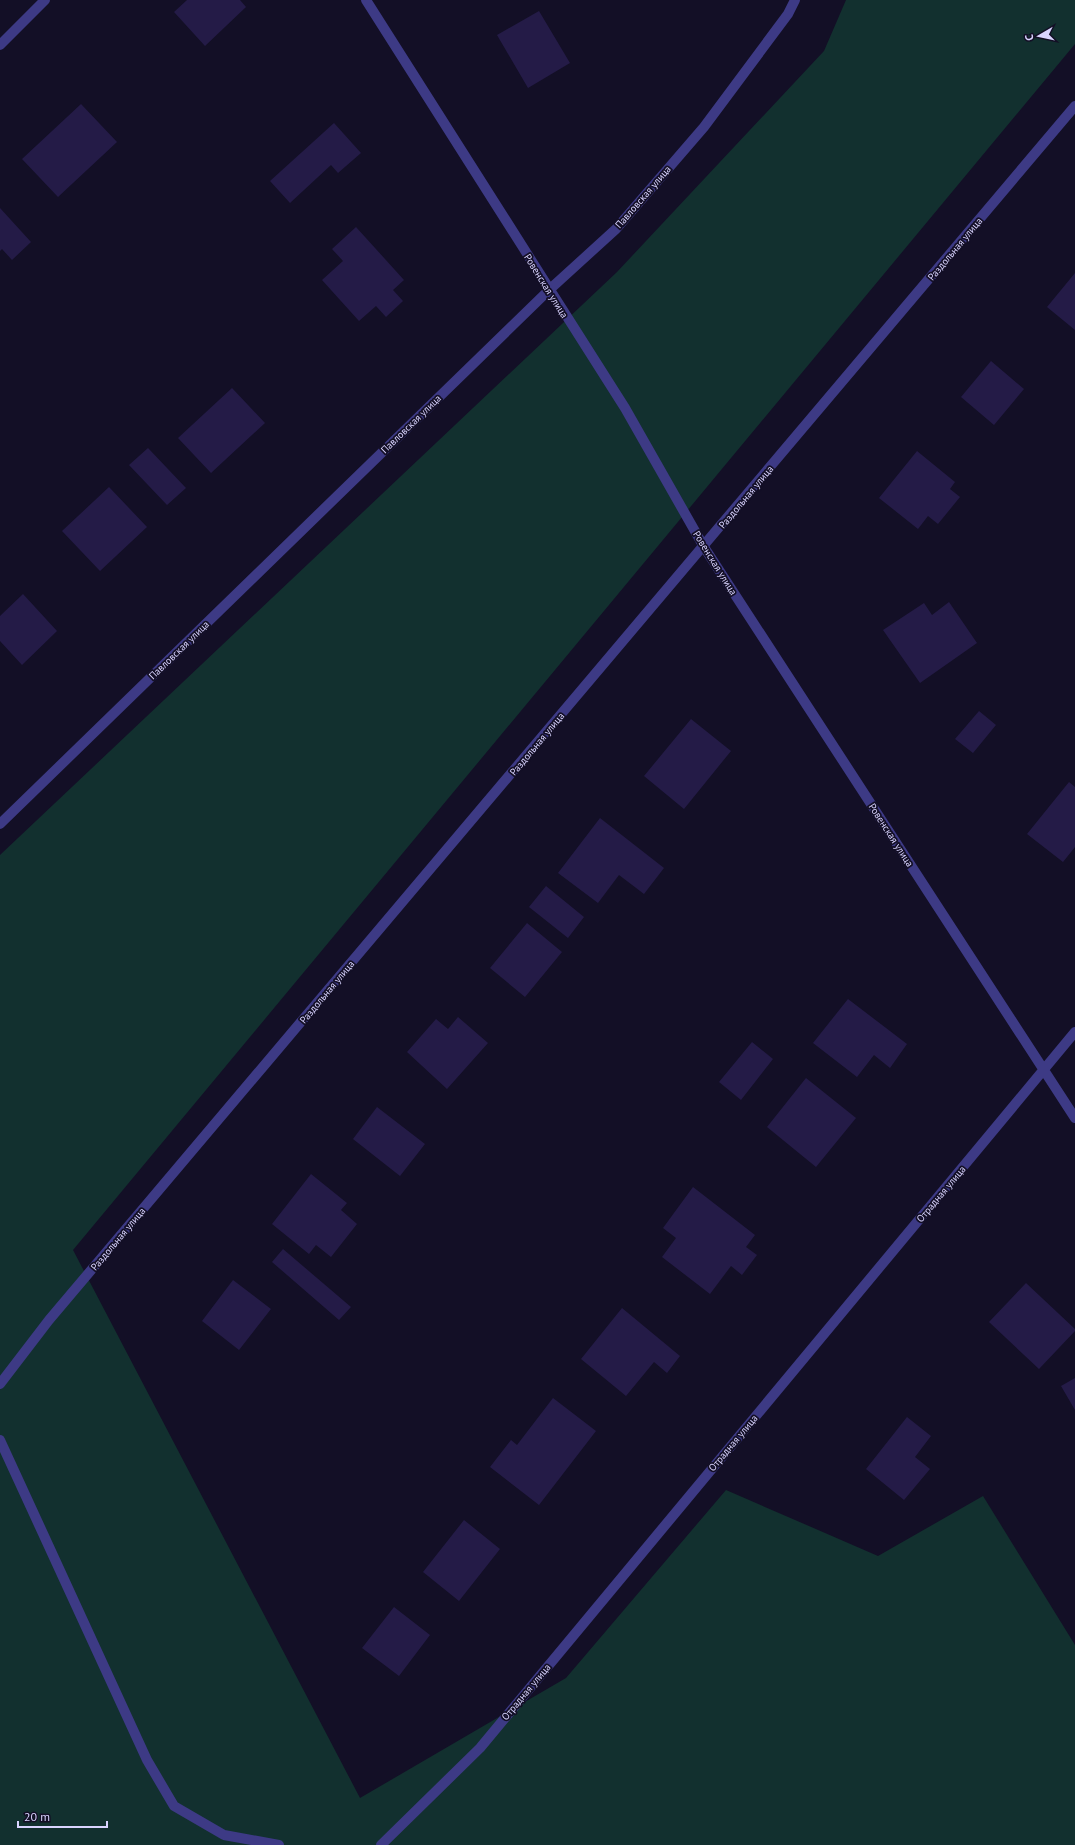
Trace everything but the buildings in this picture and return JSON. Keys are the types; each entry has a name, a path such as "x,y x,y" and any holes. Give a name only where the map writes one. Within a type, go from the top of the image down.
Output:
{"street":[{"path":"0,45 45,0"},
{"name":"Ровенская улица","path":"366,0 624,408 704,547 1075,1118"},
{"name":"Павловская улица","path":"0,824 549,290 616,229 704,127 788,14 795,0"},
{"name":"Раздольная улица","path":"0,1384 54,1314 704,547 1075,106"},
{"name":"Отрадная улица","path":"381,1845 480,1748 1075,1032"},
{"path":"0,1440 147,1760 174,1806 224,1834 279,1845"}],"green space":[{"path":"846,0 1075,0 1075,44 73,1250 360,1798 566,1678 726,1490 878,1556 983,1496 1075,1645 1075,1845 0,1845 0,855 617,272 824,51"}]}
